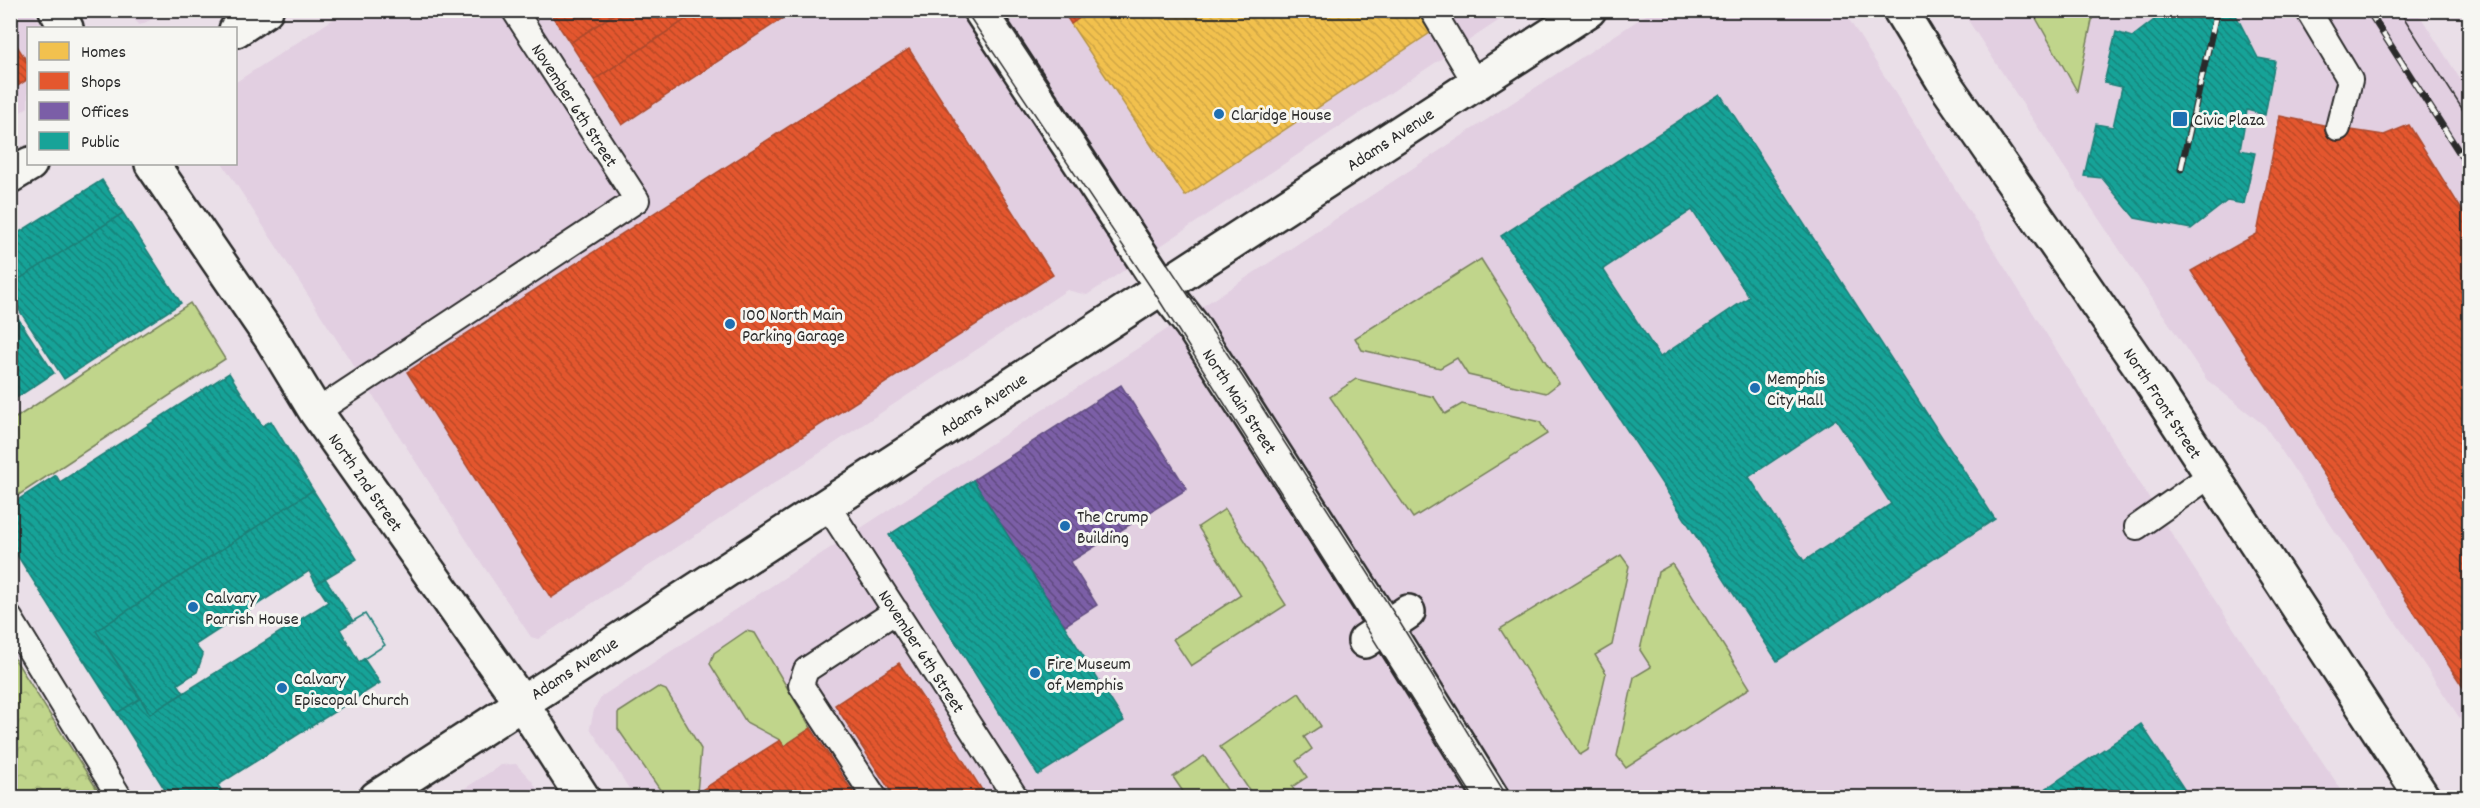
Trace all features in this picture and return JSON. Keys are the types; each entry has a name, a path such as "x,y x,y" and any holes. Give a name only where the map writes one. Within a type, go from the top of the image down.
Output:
{"street":[{"path":"56,10 65,27"},
{"path":"237,29 266,10"},
{"name":"North Main Street","path":"980,10 1162,287 1191,324 1386,626 1492,798"},
{"name":"Adams Avenue","path":"376,798 1589,10"},
{"name":"North Front Street","path":"1900,10 1947,87 2151,382 2423,798"},
{"path":"10,176 28,165"},
{"name":"North 2nd Street","path":"153,165 271,338 316,412 521,702 583,798"}],"lane":[{"name":"November 6th Street","path":"316,412 637,200 514,10"},
{"path":"1432,10 1476,84"},
{"path":"2308,10 2350,80 2338,129"},
{"path":"2137,527 2211,475"},
{"name":"November 6th Street","path":"827,505 1016,798"},
{"path":"875,798 801,685 806,669 896,611"},
{"path":"10,618 120,798"}],"shaded area":[{"path":"1843,10 2192,566 2346,797 635,798 590,728 594,710 602,696 1652,11"},
{"path":"11,11 32,11 43,27 27,27 27,108 11,119"},
{"path":"125,11 169,11 140,25"},
{"path":"346,11 1513,11 1087,295 1067,290 538,639 531,637 484,567 224,165 237,165 237,81"},
{"path":"1962,11 2417,11 2469,93 2469,732 2265,426 2207,380"},
{"path":"516,764 532,781 542,797 450,798 501,765"}],"green space":[{"path":"2032,11 2094,11 2077,91"},
{"path":"1481,259 1559,383 1546,393 1468,375 1457,358 1440,368 1362,350 1355,338"},
{"path":"190,303 225,359 11,500 11,421"},
{"path":"1356,379 1434,397 1445,414 1462,404 1540,422 1547,434 1413,518 1330,397"},
{"path":"1225,509 1286,605 1191,666 1173,639 1241,595 1198,527"},
{"path":"1621,555 1629,566 1612,645 1595,655 1606,673 1588,750 1580,755 1500,629"},
{"path":"1672,564 1750,688 1626,768 1617,756 1634,677 1651,667 1640,650 1658,572"},
{"path":"746,631 755,633 811,728 784,746 780,740 746,722 710,664 714,653"},
{"path":"11,653 102,797 11,797"},
{"path":"658,687 666,690 701,749 697,793 699,797 665,797 618,729 618,713"},
{"path":"1299,693 1321,726 1304,737 1312,749 1296,761 1307,777 1292,787 1299,797 1254,797 1220,747"},
{"path":"1204,756 1232,797 1177,797 1184,793 1173,777"}],"building: Homes":[{"name":"Claridge House","path":"1091,10 1416,10 1430,33 1185,196 1071,24"}],"building: Shops":[{"path":"548,10 620,10 570,43"},
{"path":"620,10 700,10 594,80 570,43"},
{"path":"700,10 795,10 622,125 594,80"},
{"path":"1062,10 1091,10 1071,24"},
{"path":"10,35 27,61 27,80 10,91"},
{"name":"100 North Main Parking Garage","path":"909,49 1053,275 551,598 407,372"},
{"path":"2280,116 2384,135 2409,125 2470,223 2470,698 2191,271 2257,234"},
{"path":"899,663 987,798 895,798 835,705"},
{"path":"811,728 857,798 699,798 697,793 780,740 784,746"}],"building: Offices":[{"name":"The Crump Building","path":"1121,385 1187,489 1070,562 1097,605 1064,626 973,480"}],"building: Public":[{"name":"Civic Plaza","path":"2167,10 2227,10 2235,13 2258,58 2275,61 2265,115 2247,110 2240,150 2255,153 2244,204 2227,201 2191,229 2135,218 2102,178 2084,176 2096,124 2113,127 2122,87 2104,83 2116,32 2132,37"},
{"name":"Memphis City Hall","path":"1720,94 1995,519 1777,661 1501,236","holes":["1692,210 1749,297 1660,357 1603,269","1836,419 1891,504 1804,561 1749,477"]},
{"path":"102,180 123,213 10,285 10,238"},
{"path":"123,213 181,303 64,379 10,296 10,285"},
{"path":"10,306 54,373 10,402"},
{"path":"229,373 262,426 271,421 313,490 96,631 141,698 117,713 10,544 10,505 56,475 60,482"},
{"name":"Fire Museum of Memphis","path":"973,480 1124,721 1038,775 889,535"},
{"name":"Calvary Parrish House","path":"313,490 357,559 316,584 309,571 195,645 203,655 197,672 178,684 184,693 150,714 96,631"},
{"name":"Calvary Episcopal Church","path":"325,578 353,621 365,614 385,645 364,659 380,683 218,785 223,793 216,798 170,798 117,713 141,698 150,714 328,602 316,584"},
{"path":"365,614 385,645 359,662 340,629"},
{"path":"2141,724 2190,798 2032,798"}],"tram line":[{"path":"965,10 1154,292 1474,798"},
{"path":"999,10 1242,376 1397,618 1508,798"},
{"path":"2399,10 2470,121"}],"railway":[{"path":"2181,169 2217,10"},
{"path":"2368,10 2470,169"}],"place":[{"name":"Claridge House","path":"1219,114"},
{"name":"Civic Plaza","path":"2180,119"},
{"name":"100 North Main Parking Garage","path":"730,324"},
{"name":"Memphis City Hall","path":"1755,388"},
{"name":"The Crump Building","path":"1065,526"},
{"name":"Calvary Parrish House","path":"193,607"},
{"name":"Fire Museum of Memphis","path":"1035,673"},
{"name":"Calvary Episcopal Church","path":"282,688"}]}
